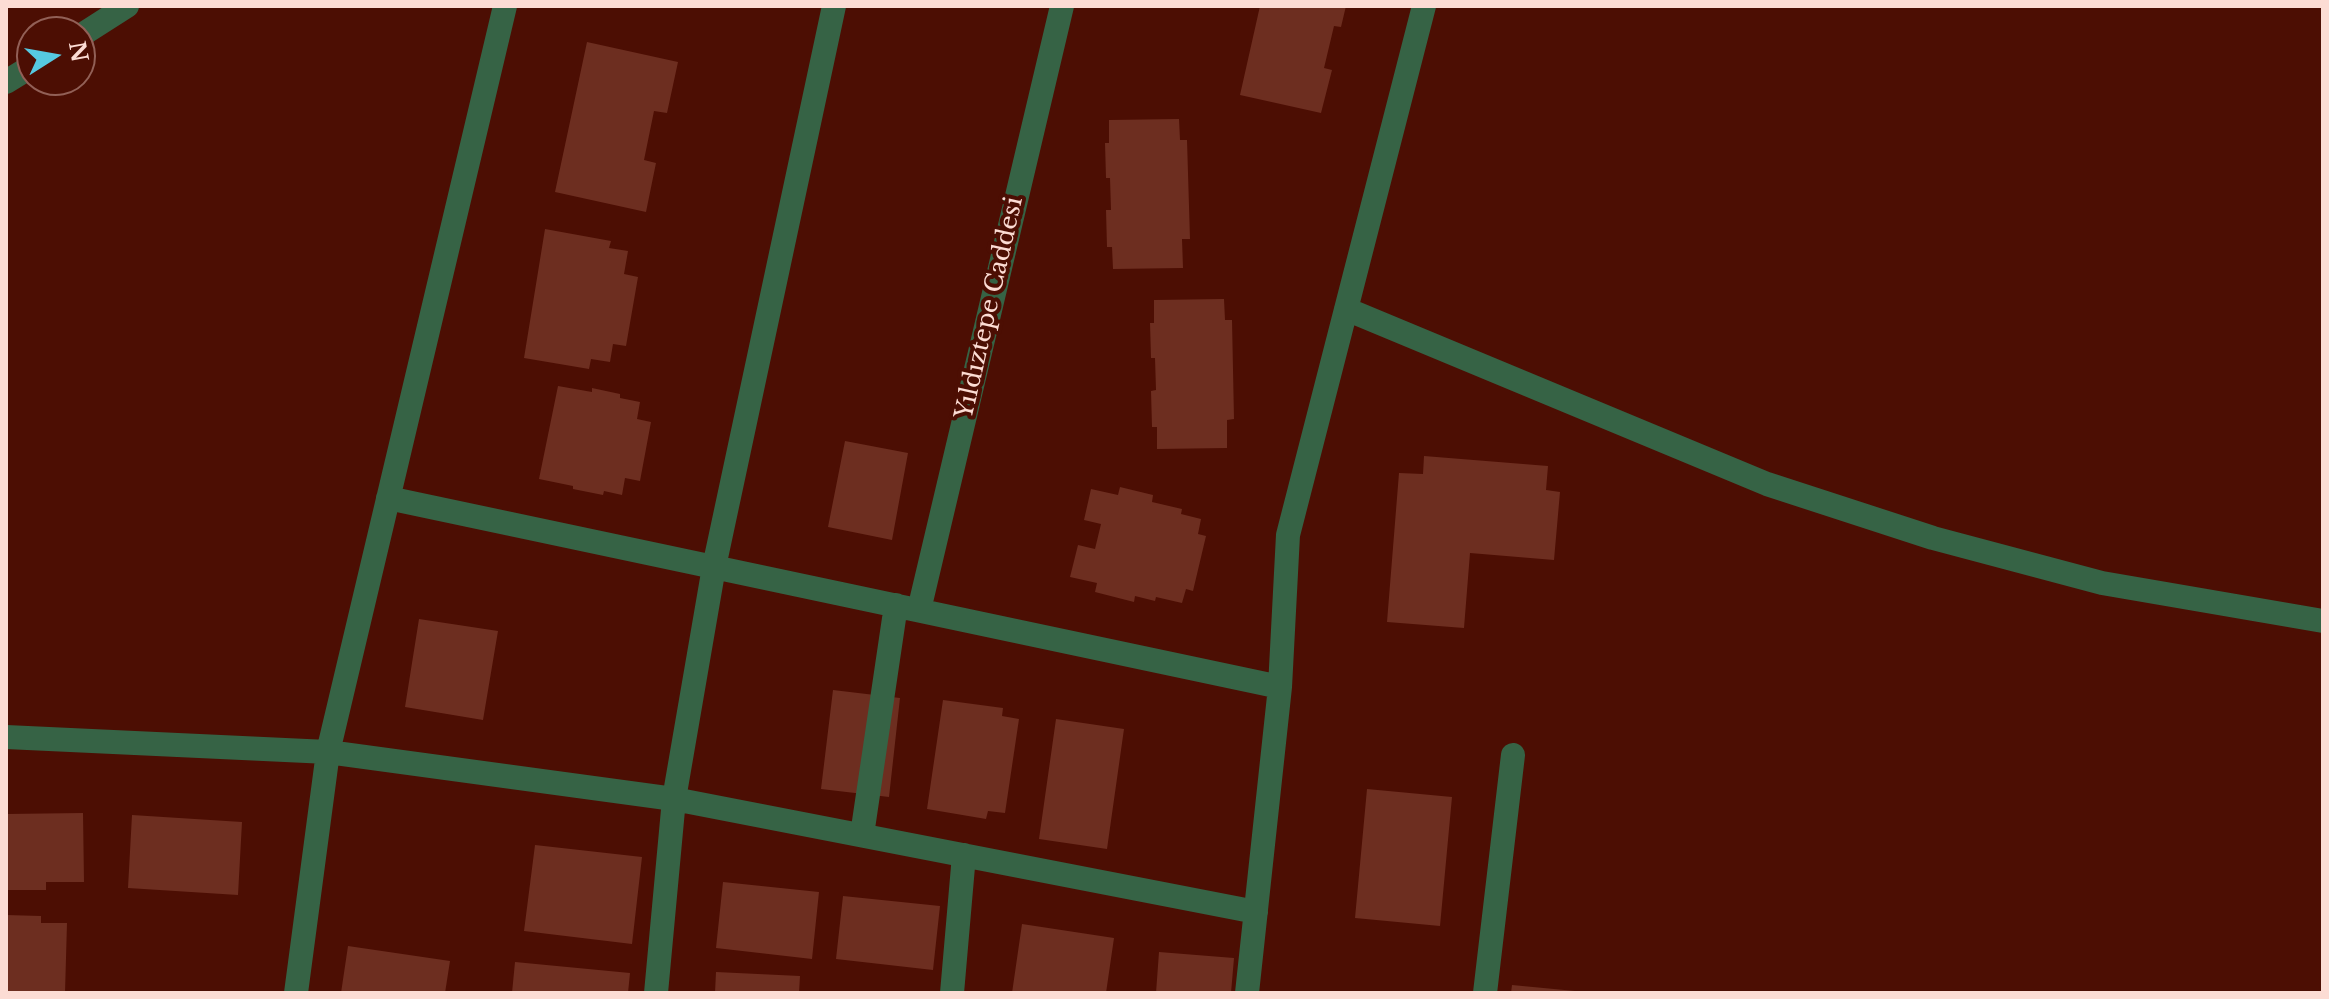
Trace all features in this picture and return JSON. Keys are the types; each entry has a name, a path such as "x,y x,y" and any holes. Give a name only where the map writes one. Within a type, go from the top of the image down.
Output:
{"street":[{"path":"96,26 127,6"},
{"path":"296,993 328,752 505,6"},
{"path":"656,993 674,799 714,567 834,6"},
{"name":"Yıldıztepe Caddesi","path":"862,835 907,608 1062,6"},
{"path":"1247,993 1280,687 1288,535 1424,6"},
{"path":"1346,309 1767,484 1933,538 2102,583 2323,621"},
{"path":"388,498 1280,687"},
{"path":"6,737 328,752 674,799 1256,912"},
{"path":"1485,993 1513,755"},
{"path":"952,993 964,855"}],"building":[{"path":"1260,6 1346,6 1341,27 1334,26 1324,68 1332,70 1321,113 1240,95"},
{"path":"587,42 678,62 667,113 654,111 644,160 656,163 646,212 555,192"},
{"path":"1179,119 1180,140 1187,140 1190,239 1182,239 1183,268 1113,269 1112,247 1107,247 1106,210 1111,210 1105,143 1109,143 1109,120"},
{"path":"545,229 611,241 609,248 628,251 624,274 638,277 626,346 613,344 610,362 591,359 589,369 524,358"},
{"path":"1224,299 1225,320 1232,320 1234,419 1227,420 1227,448 1157,449 1157,427 1152,427 1151,391 1156,390 1150,323 1154,323 1154,300"},
{"path":"558,386 592,392 592,388 640,402 637,419 651,422 640,481 625,478 622,495 604,491 603,495 539,479"},
{"path":"845,441 908,453 892,540 828,527"},
{"path":"1424,456 1548,466 1546,490 1560,492 1554,560 1470,553 1464,628 1387,622 1399,473 1423,474"},
{"path":"1120,487 1153,495 1152,502 1182,509 1181,514 1201,519 1198,534 1206,536 1193,591 1186,589 1182,603 1135,596 1134,602 1095,592 1097,583 1070,577 1078,545 1095,549 1101,524 1084,520 1091,489 1118,495"},
{"path":"419,619 498,631 483,720 405,707"},
{"path":"833,690 900,698 889,797 821,789"},
{"path":"943,700 1003,708 1002,716 1019,719 1005,813 988,811 986,819 927,809"},
{"path":"1056,719 1124,729 1107,849 1039,839"},
{"path":"1367,789 1452,797 1440,926 1355,918"},
{"path":"83,813 84,882 46,882 46,890 6,890 6,814"},
{"path":"132,815 242,822 238,895 128,888"},
{"path":"535,845 642,857 632,944 524,931"},
{"path":"723,882 819,892 812,959 716,948"},
{"path":"843,896 940,906 933,970 836,959"},
{"path":"6,915 41,916 41,923 67,923 65,993 6,993"},
{"path":"1022,924 1114,938 1106,993 1012,993"},
{"path":"348,946 450,961 445,993 341,993"},
{"path":"1159,952 1234,958 1231,993 1156,993"},
{"path":"515,962 630,973 628,993 512,993"},
{"path":"716,972 800,976 799,993 715,993"},
{"path":"1512,985 1575,991 1575,993 1511,993"}]}
